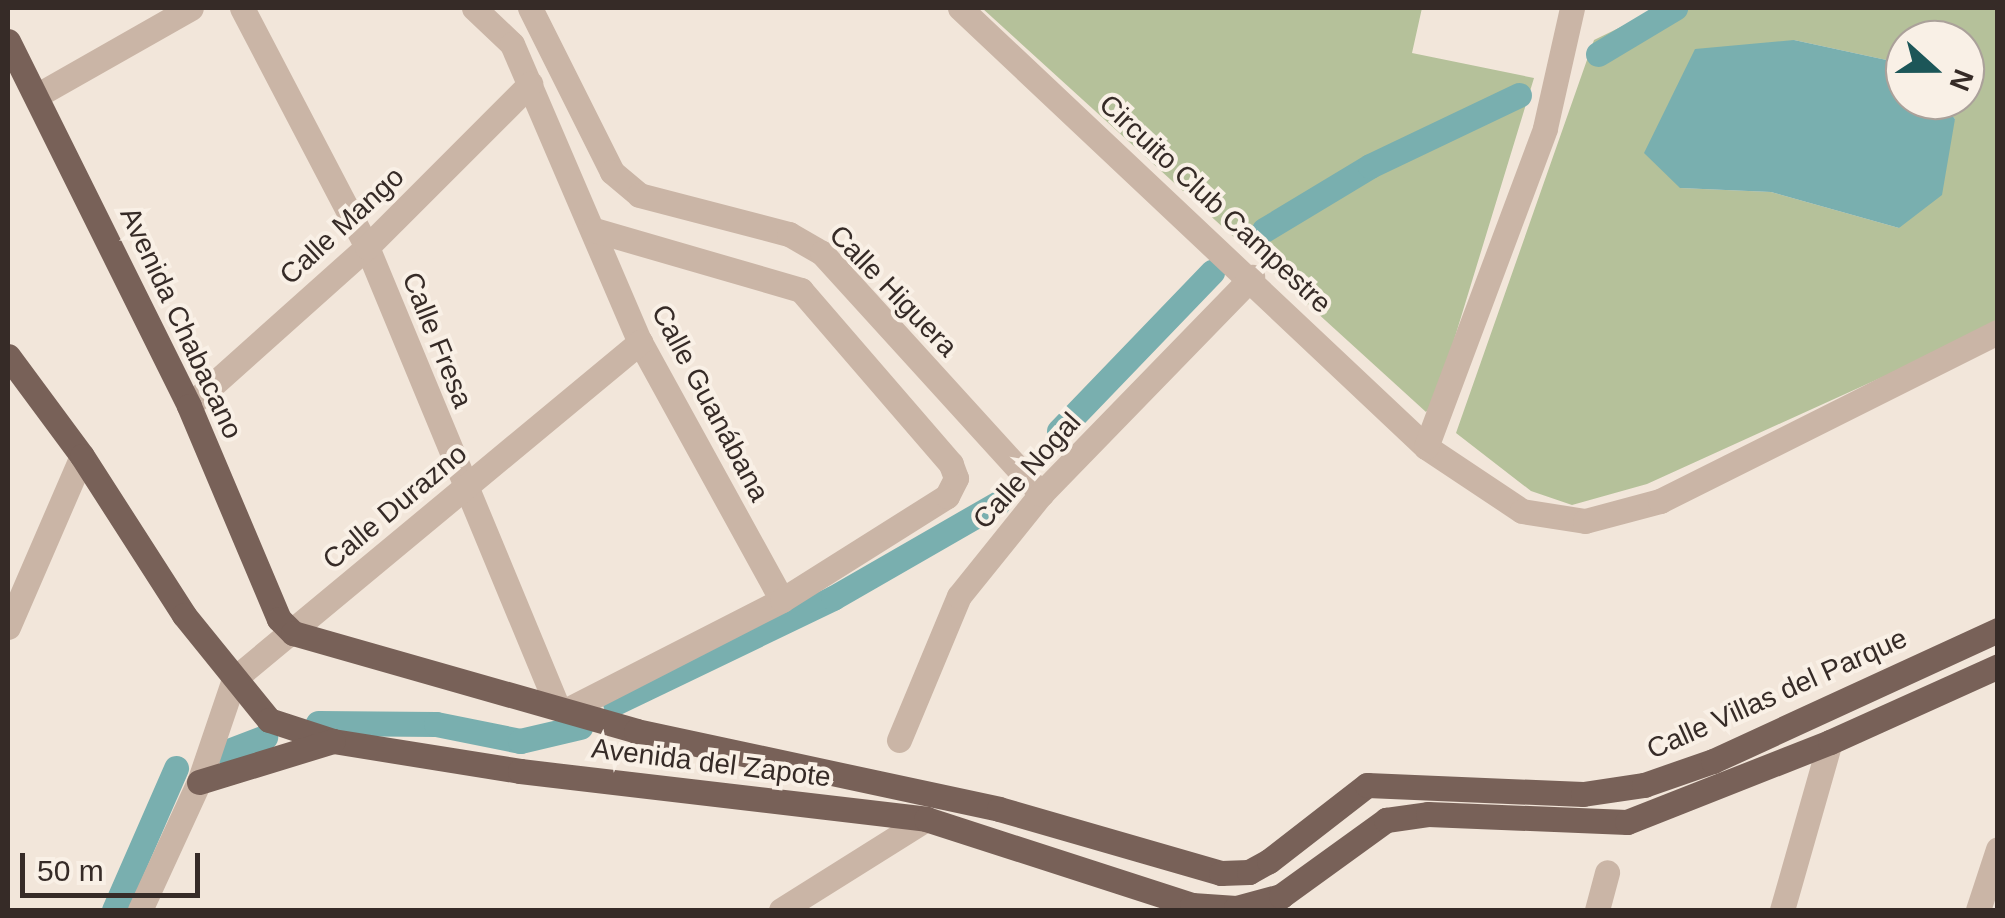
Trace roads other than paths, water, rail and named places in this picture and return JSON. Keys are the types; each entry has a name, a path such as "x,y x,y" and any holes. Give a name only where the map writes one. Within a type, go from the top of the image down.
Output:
{"main road":[{"name":"Avenida Chabacano","path":"8,42 189,406 264,588 293,633"},
{"path":"8,356 82,456 184,615 234,679"},
{"name":"Calle Villas del Parque","path":"1186,868 1249,872 1367,785 1583,794 1644,786 1713,761 1998,630"},
{"name":"Avenida del Zapote","path":"293,633 563,706 636,731 999,809 1186,868"},
{"path":"1189,908 1236,908 1281,896 1386,820 1428,814 1627,822 1830,742 1998,666"},
{"name":"Avenida del Zapote","path":"234,679 269,720 333,741 520,771 926,819 1189,908"},
{"path":"199,782 333,741"}],"street":[{"path":"36,96 192,8"},
{"name":"Calle Fresa","path":"242,8 367,247 464,488 563,706"},
{"path":"474,8 512,44 594,230"},
{"name":"Calle Higuera","path":"530,8 612,172 639,195 789,234 822,253 1041,494"},
{"name":"Circuito Club Campestre","path":"960,8 1252,277 1426,447 1522,511 1585,520 1660,501 1998,332"},
{"path":"1426,447 1545,128 1572,8"},
{"name":"Calle Mango","path":"189,406 367,247 530,84"},
{"name":"Calle Nogal","path":"563,706 782,600 947,496 956,478 951,464 800,290 594,230"},
{"name":"Calle Guanábana","path":"594,230 640,342 782,600"},
{"name":"Calle Nogal","path":"899,740 959,596 1041,494 1252,277"},
{"name":"Calle Durazno","path":"234,679 640,342"},
{"path":"8,627 82,456"},
{"path":"140,910 199,782 234,679"},
{"path":"1782,910 1830,742"},
{"path":"782,910 926,819"},
{"path":"1978,910 1998,849"},
{"path":"1597,910 1607,872"}],"water":[{"path":"1794,40 1885,60 1885,120 1955,120 1942,195 1899,228 1771,192 1680,188 1644,153 1695,49"}],"waterway":[{"path":"1598,54 1675,8"},
{"path":"1264,230 1370,166 1519,95"},
{"path":"1059,431 1212,272"},
{"path":"615,703 833,598 998,503"},
{"path":"318,723 436,724 520,741 580,727"},
{"path":"226,752 265,737"},
{"path":"114,910 176,768"}]}
